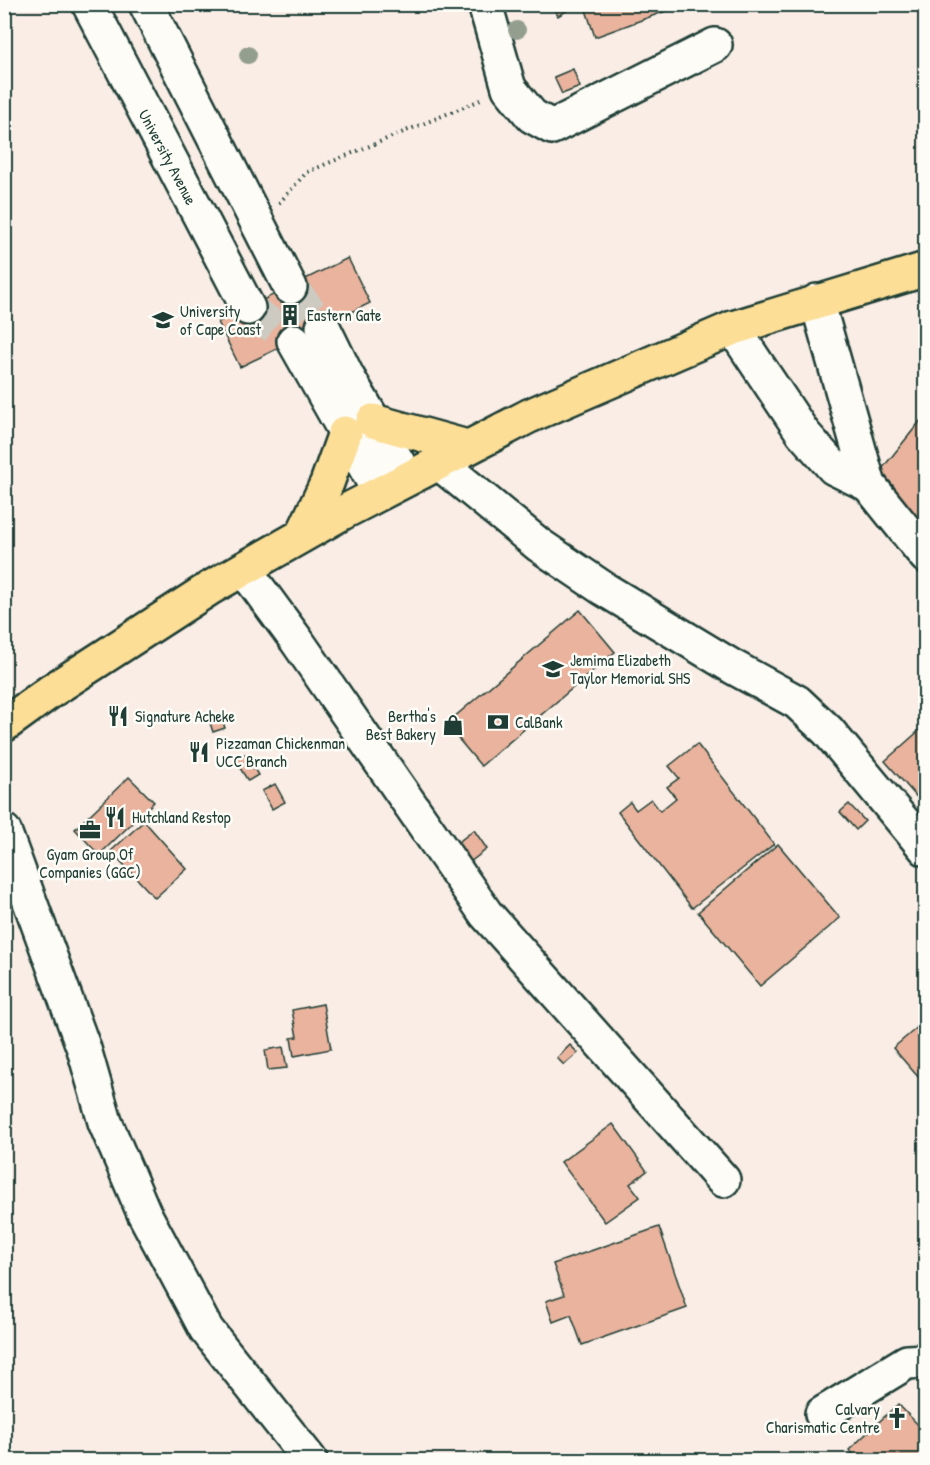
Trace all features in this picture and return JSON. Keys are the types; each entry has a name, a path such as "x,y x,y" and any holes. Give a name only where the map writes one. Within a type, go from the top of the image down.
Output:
{"highway":[{"path":"4,725 167,614 244,568 393,485 528,416 733,328 926,270"},
{"path":"303,534 327,483 359,427 467,447"}],"street":[{"name":"University Avenue","path":"89,4 248,308"},
{"path":"146,4 290,287"},
{"path":"485,4 509,88 532,116 552,127 715,45"},
{"path":"817,301 868,485 926,556"},
{"path":"323,327 359,427"},
{"path":"733,328 803,433 834,468 868,485"},
{"path":"294,341 359,427 393,485"},
{"path":"438,462 538,545 604,589 733,667 797,702 828,731 926,849"},
{"path":"244,568 486,914 723,1180"},
{"path":"4,831 84,1049 105,1122 144,1213 206,1329 310,1461"},
{"path":"822,1414 908,1362 926,1361"}],"path":[{"path":"259,225 308,172 509,88"}],"building":[{"path":"551,4 578,4 558,16"},
{"path":"584,4 685,4 595,37"},
{"path":"573,69 580,87 562,94 554,77"},
{"name":"Eastern Gate","path":"348,258 370,303 240,367 218,322"},
{"path":"926,414 926,460 922,463 923,472 926,471 926,531 881,470"},
{"path":"580,610 615,652 481,766 446,724"},
{"path":"222,719 225,728 213,732 210,723"},
{"path":"922,728 926,732 926,802 923,804 885,761"},
{"path":"697,744 774,844 692,908 618,812 630,802 636,810 651,799 660,811 676,798 667,787 679,778 669,766"},
{"path":"245,754 258,775 248,781 235,760"},
{"path":"129,777 154,802 99,855 75,829"},
{"path":"275,784 285,802 272,809 262,791"},
{"path":"849,804 865,821 856,830 840,812"},
{"path":"144,821 187,869 155,898 111,851"},
{"path":"474,830 487,849 470,862 456,844"},
{"path":"778,844 840,918 760,986 698,912"},
{"path":"323,1004 331,1049 294,1056 291,1038 297,1037 292,1010"},
{"path":"926,1020 926,1086 893,1048"},
{"path":"570,1045 578,1053 564,1065 557,1058"},
{"path":"283,1047 287,1068 268,1070 265,1050"},
{"path":"613,1124 647,1171 630,1184 640,1197 605,1222 561,1162"},
{"path":"659,1227 687,1308 582,1345 571,1315 553,1322 546,1301 564,1295 553,1264"},
{"name":"Calvary Charismatic Centre","path":"898,1404 926,1433 926,1460 859,1460 849,1450"},
{"path":"4,1434 12,1444 4,1449"},
{"path":"506,1456 507,1460 479,1460"}],"tunnel":[{"path":"290,287 323,327"},
{"path":"248,308 294,341"}],"place":[{"name":"Eastern Gate","path":"290,315"},
{"name":"University of Cape Coast","path":"163,320"},
{"name":"Jemima Elizabeth Taylor Memorial SHS","path":"553,669"},
{"name":"Signature Acheke","path":"118,716"},
{"name":"CalBank","path":"498,722"},
{"name":"Bertha's Best Bakery","path":"453,725"},
{"name":"Pizzaman Chickenman UCC Branch","path":"199,752"},
{"name":"Hutchland Restop","path":"115,817"},
{"name":"Gyam Group Of Companies (GGC)","path":"90,830"},
{"name":"Calvary Charismatic Centre","path":"897,1418"}]}
